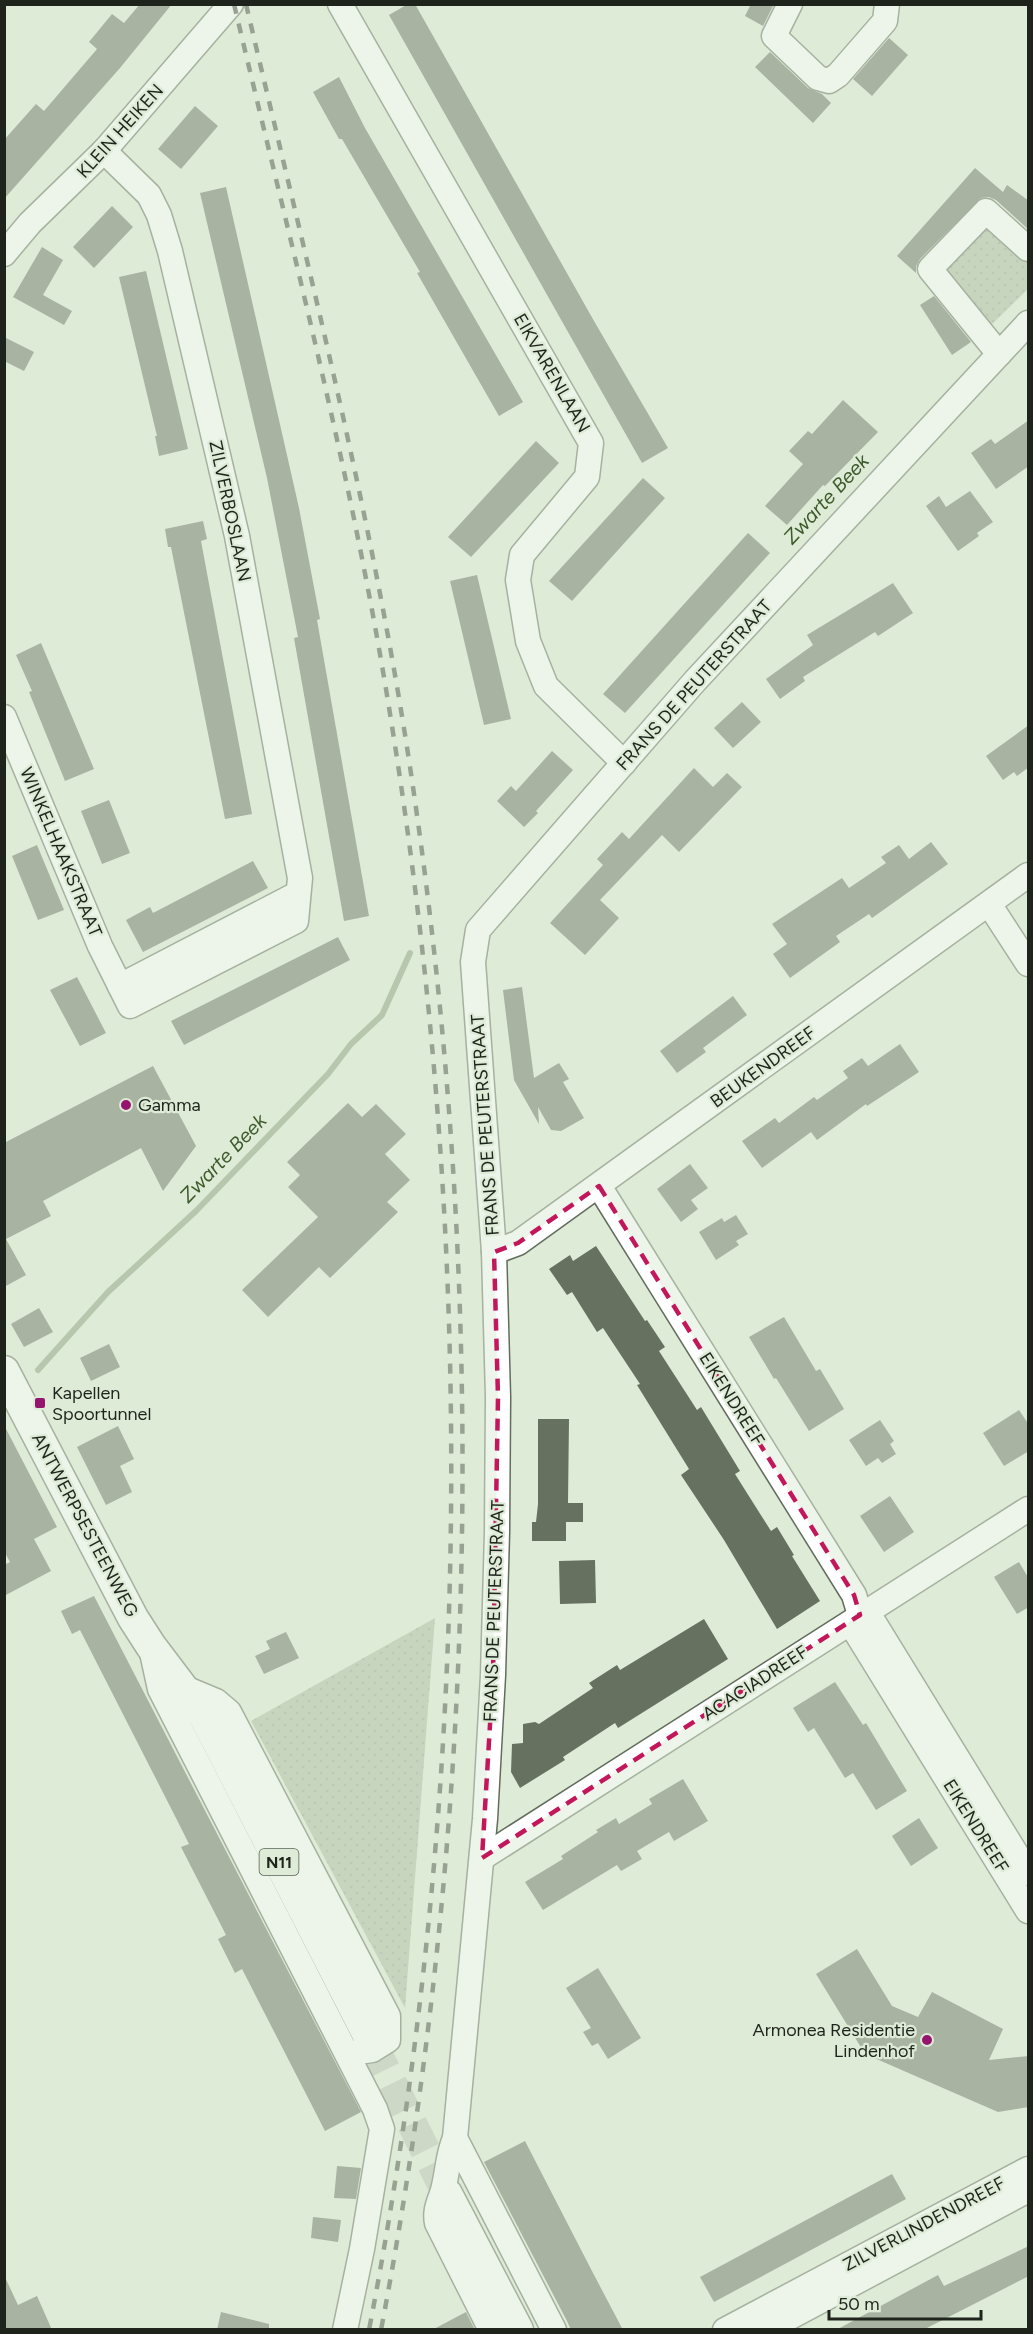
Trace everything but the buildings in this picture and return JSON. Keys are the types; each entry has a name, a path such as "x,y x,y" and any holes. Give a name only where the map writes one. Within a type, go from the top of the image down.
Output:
{"main road":[{"name":"ANTWERPSESTEENWEG","path":"4,1371 133,1618 208,1724 359,2047"},
{"path":"446,2191 518,2330"}],"street":[{"name":"KLEIN HEIKEN","path":"4,254 30,223 104,151 231,4"},
{"name":"EIKVARENLAAN","path":"340,4 591,443 587,477 522,555 518,580 528,641 546,686 624,763"},
{"path":"790,4 774,36 818,78 829,81 838,75 885,21 887,4"},
{"name":"ZILVERBOSLAAN","path":"104,151 149,195 159,215 170,251 237,536 300,878 297,894 120,986"},
{"path":"999,354 930,269 986,211 1029,249"},
{"name":"FRANS DE PEUTERSTRAAT","path":"454,2138 482,1858 493,1675 497,1543 498,1397 494,1252 473,962 478,930 695,681 1029,323"},
{"name":"WINKELHAAKSTRAAT","path":"4,717 100,946 120,986"},
{"name":"BEUKENDREEF","path":"494,1252 518,1243 1029,875"},
{"path":"989,904 1029,964"},
{"name":"EIKENDREEF","path":"599,1185 854,1595 860,1615 873,1622 1022,1869 1029,1911"},
{"name":"ACACIADREEF","path":"482,1858 1029,1509"},
{"name":"ANTWERPSESTEENWEG","path":"151,1646 160,1689 359,2047 382,2129 362,2249 345,2330"},
{"path":"454,2138 554,2330"},
{"path":"454,2138 448,2154 446,2191 435,2212 437,2223 491,2330"},
{"name":"ZILVERLINDENDREEF","path":"766,2330 1029,2169"},
{"path":"446,2191 462,2182 478,2185"},
{"name":"ZILVERLINDENDREEF","path":"725,2330 926,2234 1029,2190"}],"highlighted area":[{"path":"599,1186 854,1595 860,1615 482,1858 493,1675 498,1397 494,1252 518,1243"}],"green space":[{"path":"976,226 990,226 1028,254 1028,289 986,330 946,270 946,261"},
{"path":"435,1618 405,2008 251,1721"}],"waterway":[{"name":"Zwarte Beek","path":"38,1370 108,1292 196,1211 328,1074 351,1044 382,1015 410,953"}],"tunnel":[{"path":"372,2043 447,2194"}],"railway":[{"path":"234,4 319,361 376,630 419,921 438,1122 449,1324 451,1525 444,1727 428,1928 403,2129 369,2330"},
{"path":"246,4 340,401 399,700 415,801 438,992 454,1184 462,1375 461,1567 453,1758 437,1950 413,2140 381,2330"}],"place":[{"name":"Gamma","path":"126,1105"},
{"name":"Kapellen Spoortunnel","path":"40,1403"},
{"name":"Armonea Residentie Lindenhof","path":"927,2040"}]}
